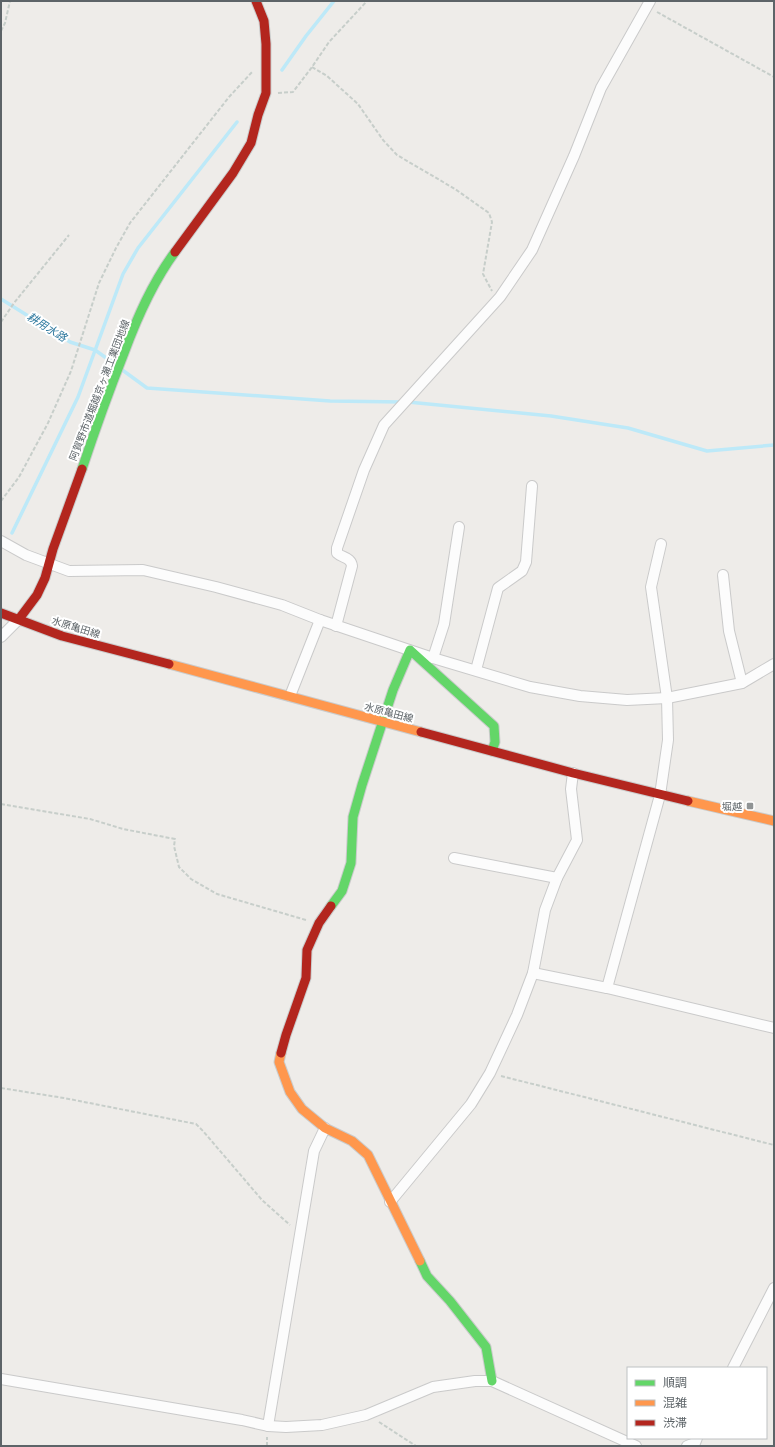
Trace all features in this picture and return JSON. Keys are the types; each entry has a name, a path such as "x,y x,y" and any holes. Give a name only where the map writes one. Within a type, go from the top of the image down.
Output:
{"street":[{"name":"阿賀野市道堀越京ヶ瀬工業団地線","path":"19,619 31,604 42,586 51,565 53,549 112,383 150,292 169,260 233,173 251,143 258,115 266,94 266,44 264,21 256,1"},
{"path":"336,626 352,566 352,562 348,559 340,557 337,553 337,548 364,470 384,426 500,297 532,250 574,156 601,88 648,4"},
{"path":"476,670 498,588 522,571 526,562 532,486"},
{"path":"433,658 444,624 459,527"},
{"path":"1,541 26,555 69,571 143,570 282,605 336,626 433,658 530,686 580,696 627,700 667,698 742,683 774,664"},
{"path":"607,988 660,795 668,740 667,698 651,587 661,544"},
{"path":"723,575 729,631 742,683"},
{"name":"水原亀田線","path":"1,613 62,636 290,696 573,774 774,821"},
{"path":"1,637 19,619"},
{"path":"290,696 320,620"},
{"path":"410,650 393,690 382,722 353,817 351,863 342,891 319,924 307,950 306,978 286,1035 279,1062 290,1092 302,1109 325,1128 352,1141 368,1155 426,1276 450,1301 486,1346 492,1381"},
{"path":"410,650 494,726 495,742 492,751"},
{"path":"390,1202 471,1104 490,1073 517,1015 534,973 545,910 557,878 577,840 571,789 573,774"},
{"path":"454,858 557,878"},
{"path":"534,973 607,988 774,1028"},
{"path":"268,1426 314,1150 325,1128"},
{"path":"734,1367 774,1288"},
{"path":"1,1379 242,1420 268,1426 286,1427 322,1425 366,1415 433,1386 475,1381 492,1381 636,1446"}],"path":[{"path":"1,30 5,23 10,1"},
{"path":"266,94 293,92 329,42 367,1"},
{"path":"648,4 666,17 774,77"},
{"path":"1,502 19,477 48,423 71,371 99,283 130,223 229,97 259,65 266,62"},
{"path":"312,67 327,76 358,104 382,140 397,155 455,189 489,213 492,222 482,274 491,291 500,297"},
{"path":"1,322 14,303 69,235"},
{"path":"1,804 90,819 123,829 174,839 174,846 179,867 191,879 204,887 217,894 319,924"},
{"path":"490,1073 774,1145"},
{"path":"1,1088 72,1099 196,1124 262,1200 292,1227 301,1233"},
{"path":"366,1415 416,1446"}],"waterway":[{"path":"282,70 306,36 334,1"},
{"path":"12,533 78,397 123,274 138,248 237,122"},
{"name":"耕用水路","path":"1,299 70,342 95,350 116,365"},
{"path":"121,369 147,388 330,401 402,402"},
{"path":"408,402 551,416 628,428 707,451 774,445"}],"traffic: fast":[{"path":"82,469 134,327 152,288 175,252"},
{"path":"331,906 342,891 351,863 353,817 393,690 410,650 494,726 495,742 492,751"},
{"path":"420,1261 427,1276 450,1301 486,1347 492,1381"}],"traffic: slow":[{"path":"169,664 421,732"},
{"path":"688,801 774,821"},
{"path":"281,1053 279,1062 290,1092 302,1109 325,1128 352,1141 368,1155 420,1261"}],"traffic: jam":[{"path":"175,252 233,173 251,143 258,115 266,93 266,44 264,21 256,1"},
{"path":"19,619 37,595 45,578 53,549 82,469"},
{"path":"1,613 62,636 169,664"},
{"path":"421,732 573,773 688,801"},
{"path":"281,1053 306,978 307,950 319,923 331,906"}],"place":[{"name":"堀越","path":"750,806"}]}
